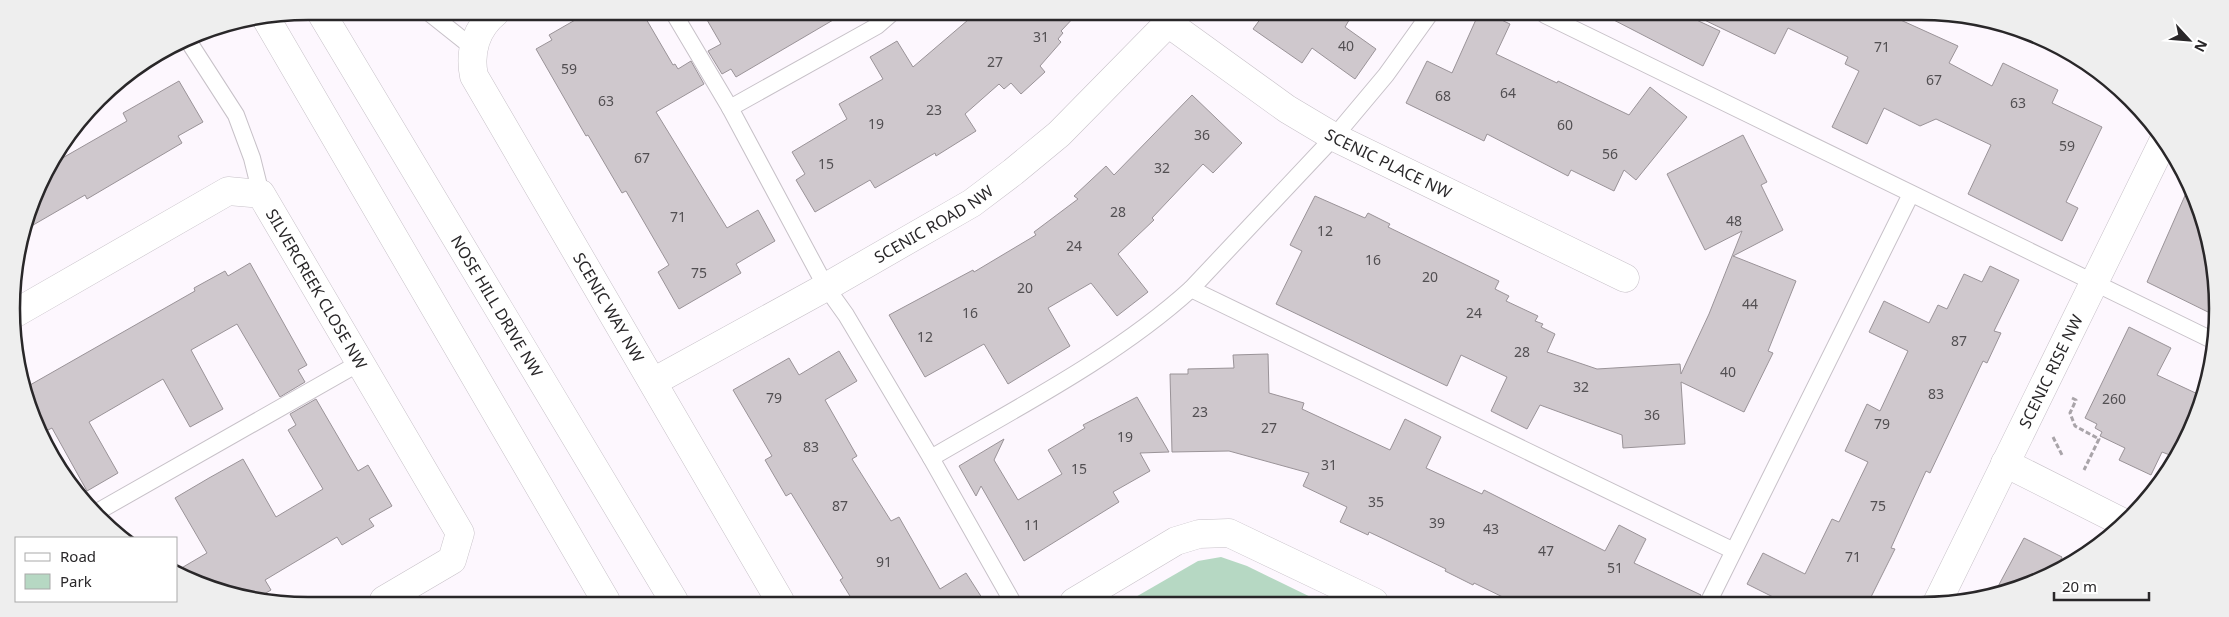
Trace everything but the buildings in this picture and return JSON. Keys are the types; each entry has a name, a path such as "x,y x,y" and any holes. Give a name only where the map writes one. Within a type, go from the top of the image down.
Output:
{"street":[{"name":"NOSE HILL DRIVE NW","path":"325,20 672,597"},
{"path":"472,47 481,30 489,20"},
{"name":"SCENIC ROAD NW","path":"653,382 826,287 972,203 1060,134 1172,20"},
{"name":"SCENIC PLACE NW","path":"1174,20 1287,109 1334,137 1625,278"},
{"path":"268,23 604,597"},
{"name":"SCENIC WAY NW","path":"472,47 474,76 778,597"},
{"name":"SCENIC RISE NW","path":"1940,596 2160,148"},
{"name":"SILVERCREEK CLOSE NW","path":"20,310 228,191 261,194 460,533 452,560 392,597"},
{"path":"2005,463 2117,520"},
{"path":"1082,597 1176,541 1200,534 1229,533 1363,597"}],"lane":[{"path":"438,20 472,47"},
{"path":"677,20 730,108 826,287 846,315 931,458 1009,597"},
{"path":"730,108 877,26 884,20"},
{"path":"931,458 1074,374 1167,311 1191,289 1334,137 1386,75 1424,20"},
{"path":"1553,20 2207,338"},
{"path":"191,45 236,115 252,158 261,194"},
{"path":"1711,597 1732,550 1911,194"},
{"path":"1191,289 1732,550"},
{"path":"101,510 360,362"}],"path":[{"path":"2067,395 2076,400 2070,413 2075,426 2099,439 2083,472"}],"green space":[{"path":"1221,557 1247,566 1311,597 1136,597 1198,561"}]}
